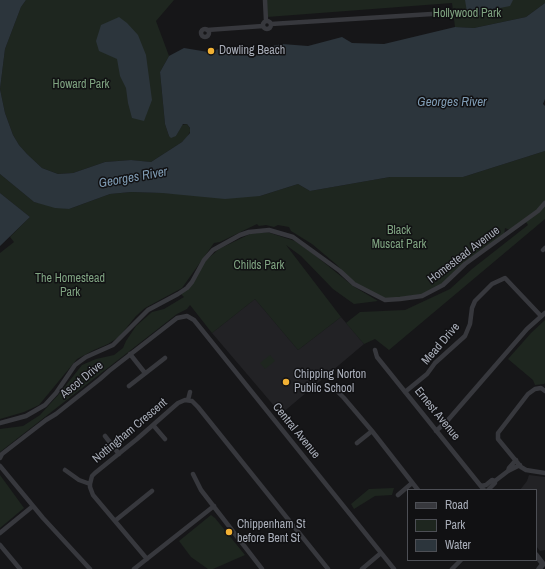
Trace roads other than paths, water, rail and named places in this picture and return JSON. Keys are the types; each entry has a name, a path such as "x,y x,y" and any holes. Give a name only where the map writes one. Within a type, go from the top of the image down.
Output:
{"street":[{"path":"263,26 266,21 265,0"},
{"path":"266,21 269,21 271,24 448,13"},
{"path":"207,30 263,26 268,28 271,24"},
{"name":"Homestead Avenue","path":"0,423 26,416 45,405 56,393 74,365 86,357 113,345 148,310 187,288 204,260 213,250 240,235 249,232 269,230 293,237 340,271 354,284 385,300 400,299 422,296 443,285 465,264 521,225 545,203"},
{"name":"Mead Drive","path":"405,392 427,374 435,363 465,336 470,324 472,308 475,301 492,284 505,278 543,314"},
{"path":"436,431 448,420 527,329 543,314"},
{"name":"Central Avenue","path":"177,318 187,316 194,320 394,569"},
{"name":"Ascot Drive","path":"0,458 2,454 177,318"},
{"name":"Ernest Avenue","path":"375,350 377,357 482,488"},
{"path":"130,354 145,374"},
{"path":"129,386 165,358"},
{"path":"334,388 372,431 417,489"},
{"path":"545,392 541,388 535,389 528,394 498,433 498,439 520,466 526,470 545,472"},
{"path":"190,392 188,400 198,407 328,569"},
{"name":"Nottingham Crescent","path":"90,484 95,473 178,403 188,400"},
{"path":"153,425 165,439"},
{"path":"357,443 372,431"},
{"path":"105,436 119,454"},
{"path":"508,471 516,460"},
{"path":"0,466 33,506 90,569"},
{"path":"489,489 495,481 508,471 520,466"},
{"path":"65,470 79,480 90,484 93,495 116,520 147,559"},
{"path":"193,474 201,490 262,569"},
{"path":"482,488 492,480 495,481"},
{"path":"398,495 412,483"},
{"path":"116,520 152,491"},
{"path":"0,533 33,506"},
{"path":"134,569 214,506"},
{"path":"0,545 20,569"},
{"path":"362,569 381,553"},
{"path":"452,569 460,561"}],"water":[{"path":"0,0 26,0 21,7 5,49 0,89"},
{"path":"465,0 513,0 510,6 490,10 482,16 467,12"},
{"name":"Georges River","path":"545,3 545,99 543,104 545,106 545,151 463,177 390,177 310,191 298,184 260,196 225,199 162,193 131,192 110,194 69,209 55,208 34,202 0,174 0,89 5,113 13,135 19,145 42,168 58,174 73,173 105,162 131,160 151,162 182,142 190,133 190,128 187,124 183,124 176,136 171,138 169,136 165,124 160,72 169,56 184,48 208,52 226,47 245,52 249,57 253,58 259,50 263,48 282,44 308,46 342,37 352,43 384,44 455,27 474,28 526,17"},
{"path":"119,17 138,35 146,55 152,100 144,121 132,118 126,88 120,76 117,59 99,51 96,41 101,25"},
{"path":"0,193 30,217 0,246"}],"place":[{"name":"Dowling Beach","path":"211,51"},
{"name":"Chipping Norton Public School","path":"286,382"},
{"name":"Chippenham St before Bent St","path":"229,532"}],"park label":[{"name":"Hollywood Park","path":"467,14"},
{"name":"Howard Park","path":"81,85"},
{"name":"Black Muscat Park","path":"399,238"},
{"name":"Childs Park","path":"259,266"},
{"name":"The Homestead Park","path":"70,286"}]}
